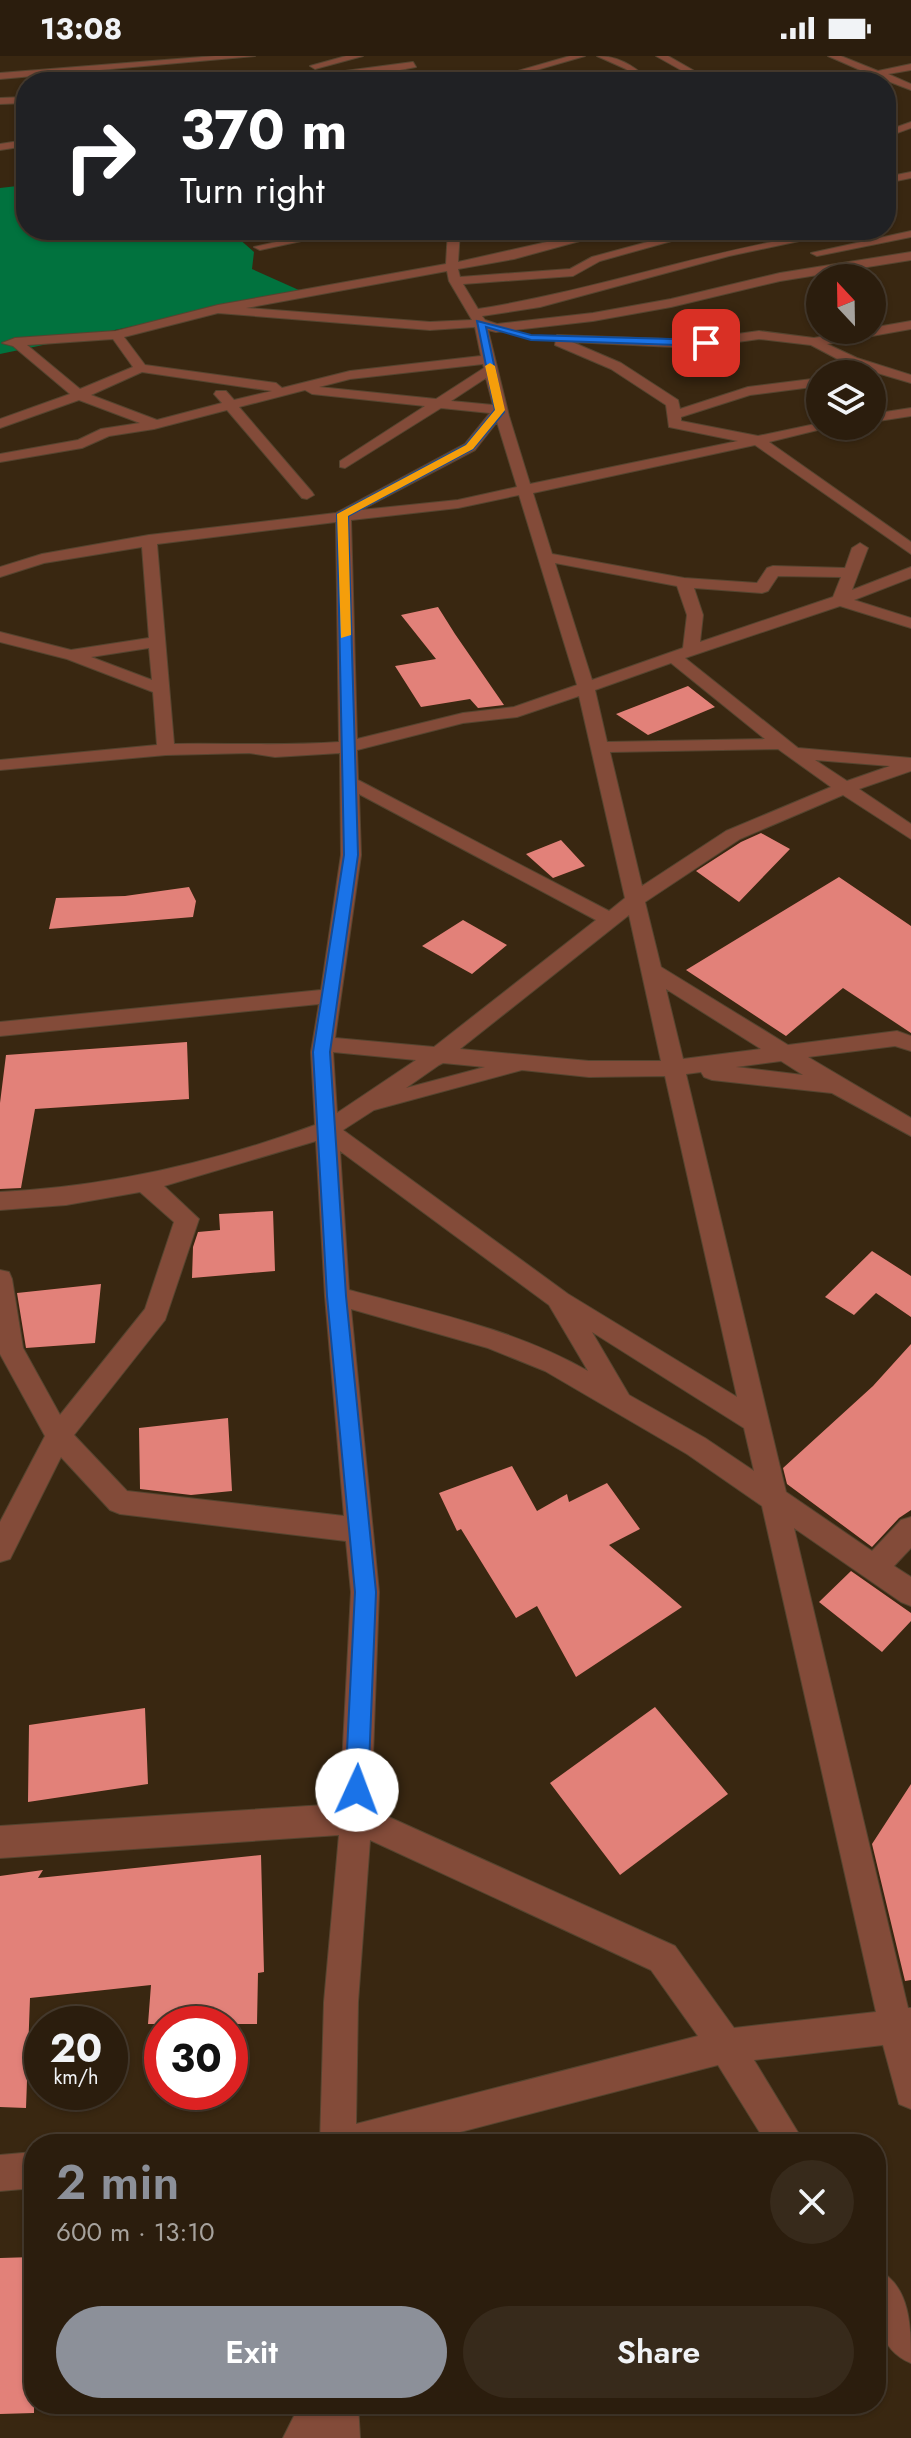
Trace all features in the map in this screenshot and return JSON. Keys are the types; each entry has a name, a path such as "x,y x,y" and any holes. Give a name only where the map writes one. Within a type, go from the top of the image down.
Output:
{"street":[{"path":"50,72 250,56"},
{"path":"304,56 312,72"},
{"path":"309,67 358,56"},
{"path":"523,72 580,56"},
{"path":"602,56 635,72"},
{"path":"661,56 691,72"},
{"path":"833,56 869,72"},
{"path":"365,72 413,65"},
{"path":"885,72 911,67"},
{"path":"260,247 295,240"},
{"path":"453,240 452,266 455,281 477,318 500,410 586,688 774,1499 903,2026 911,2092"},
{"path":"0,344 116,335 218,309 582,240"},
{"path":"455,281 573,272 596,259 667,240"},
{"path":"218,309 430,326 540,303 728,253 798,240 832,264"},
{"path":"817,253 881,240"},
{"path":"862,264 911,256"},
{"path":"496,328 593,317 806,273"},
{"path":"477,318 496,328 531,337 694,344 759,335 806,341"},
{"path":"886,329 911,325"},
{"path":"116,335 141,368"},
{"path":"15,342 79,395 156,424"},
{"path":"560,342 616,366 673,403 674,424 756,440 911,549"},
{"path":"818,344 853,360"},
{"path":"0,458 82,444 106,432 156,424 350,375 490,364"},
{"path":"345,464 439,403 490,364"},
{"path":"0,424 141,368 209,380 500,410"},
{"path":"886,372 911,379"},
{"path":"209,380 307,495"},
{"path":"674,415 748,391 806,384"},
{"path":"343,514 470,447 500,410"},
{"path":"886,416 911,412"},
{"path":"0,572 42,559 149,540 343,514 458,504 806,430"},
{"path":"338,2134 341,2002 356,1818 365,1592 337,1296 325,1129 323,1044 351,855 343,514"},
{"path":"149,540 166,750"},
{"path":"840,601 860,548"},
{"path":"546,557 684,583 762,588 773,571 851,573"},
{"path":"0,765 166,750 249,748 275,752 348,747 463,718 517,712 840,601 911,572"},
{"path":"684,583 695,615 691,650"},
{"path":"840,601 911,623"},
{"path":"0,637 71,655 161,689"},
{"path":"71,655 157,642"},
{"path":"673,657 843,789 911,833"},
{"path":"600,747 788,748 911,764"},
{"path":"0,1201 40,1200 210,1166 325,1129 438,1055 635,900 712,847 843,789 911,764"},
{"path":"349,782 611,920"},
{"path":"651,970 838,1087 911,1128"},
{"path":"0,1029 330,996"},
{"path":"323,1044 589,1069 674,1068 897,1038 911,1044"},
{"path":"357,1109 528,1063"},
{"path":"674,1068 838,1087"},
{"path":"325,1129 558,1298 756,1422"},
{"path":"0,1550 58,1436 156,1313 187,1219 142,1180"},
{"path":"0,1279 10,1349 58,1436 120,1502 359,1530"},
{"path":"337,1296 493,1339 554,1364 696,1446 911,1593"},
{"path":"558,1298 621,1402"},
{"path":"874,1568 911,1529"},
{"path":"0,1842 356,1818 663,1958 726,2046 781,2134"},
{"path":"385,2134 726,2046 903,2026"},
{"path":"0,2173 24,2171"},
{"path":"886,2303 911,2344"},
{"path":"302,2438 316,2414"},
{"path":"340,2414 341,2438"}],"green space":[{"path":"16,186 16,240 240,240 254,252 252,269 301,291 0,354 0,188"}],"building":[{"path":"438,607 504,705 478,708 470,699 421,707 395,666 436,659 401,615"},
{"path":"688,686 715,707 648,735 616,714"},
{"path":"761,833 790,849 739,902 696,871 741,842"},
{"path":"561,840 585,866 553,878 526,854"},
{"path":"839,877 911,926 911,1033 843,988 786,1036 686,970"},
{"path":"189,887 196,901 193,917 49,929 56,898 125,896"},
{"path":"463,920 507,945 472,974 422,946"},
{"path":"187,1042 189,1099 35,1109 21,1188 0,1189 0,1103 6,1055"},
{"path":"273,1211 275,1271 192,1278 193,1247 198,1232 220,1230 219,1214"},
{"path":"872,1251 911,1276 911,1317 876,1293 854,1315 825,1297"},
{"path":"101,1284 95,1343 26,1348 17,1293"},
{"path":"911,1344 911,1510 899,1518 872,1547 787,1484 783,1468 873,1386"},
{"path":"228,1418 232,1491 191,1495 140,1489 139,1428"},
{"path":"512,1466 537,1511 567,1494 569,1502 607,1483 640,1529 609,1545 682,1607 576,1677 537,1606 516,1618 461,1529 457,1531 439,1493"},
{"path":"851,1571 911,1613 911,1621 882,1652 819,1602"},
{"path":"655,1707 728,1794 620,1875 550,1783"},
{"path":"145,1708 148,1784 28,1802 29,1725"},
{"path":"911,1784 911,1980 905,1981 872,1844"},
{"path":"261,1855 264,1972 258,1973 257,2024 248,2024 248,2006 149,2006 151,1985 30,1998 30,2006 24,2006 24,2108 0,2107 0,1876 43,1870 38,1878"},
{"path":"24,2257 24,2413 0,2414 0,2258"}],"slow traffic":[{"path":"345,635 343,514 470,447 500,410 490,366"}],"route":[{"path":"357,1790 365,1592 337,1296 322,1052 351,855 343,514 470,447 500,410 480,323 531,337 706,343"}]}
